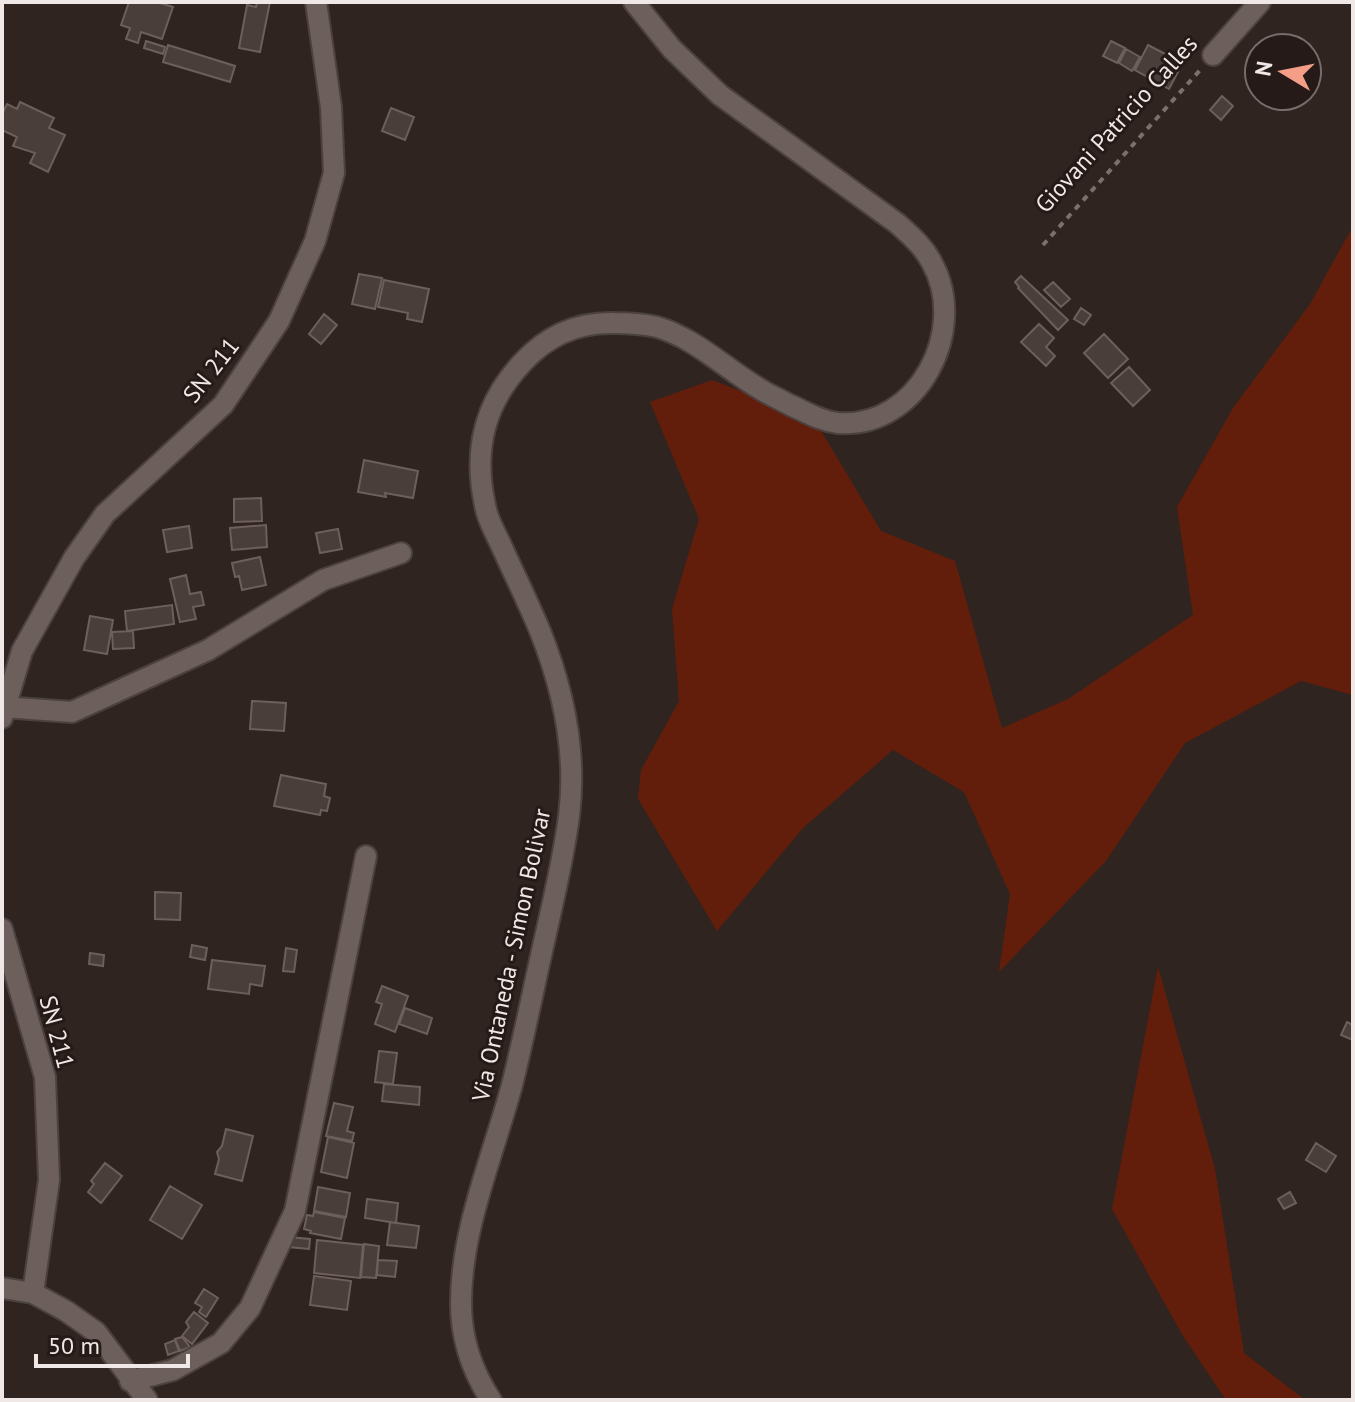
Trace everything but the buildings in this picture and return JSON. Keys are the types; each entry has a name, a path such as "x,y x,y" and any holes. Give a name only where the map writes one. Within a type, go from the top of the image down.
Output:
{"street":[{"name":"SN 211","path":"3,712 22,651 74,558 105,514 223,405 279,321 315,241 334,173 331,107 316,2"},
{"name":"Via Ontaneda - Simon Bolivar","path":"491,1400 467,1349 461,1308 462,1285 470,1233 512,1085 559,875 573,766 562,699 541,634 485,509 480,463 487,415 500,388 526,359 556,335 575,327 610,323 651,326 684,338 761,390 816,418 840,423 864,421 887,414 908,401 929,371 944,332 941,287 934,265 918,242 898,224 720,95 672,49 634,2"},
{"name":"Giovani Patricio Calles","path":"1213,55 1260,2"},
{"path":"3,712 72,712 208,650 323,580 401,553"},
{"path":"130,1381 173,1370 221,1343 250,1308 295,1211 366,856"},
{"name":"SN 211","path":"2,929 45,1077 49,1180 33,1293"},
{"path":"2,1288 33,1293 96,1332 147,1400"}],"path":[{"name":"Giovani Patricio Calles","path":"1043,245 1213,55"}],"shaded area":[{"path":"1353,226 1353,695 1301,681 1185,743 1106,861 999,972 1010,894 964,792 893,750 803,828 717,931 638,799 641,770 679,701 672,609 699,519 650,402 712,380 814,419 881,531 955,561 1002,728 1068,699 1193,615 1177,507 1233,408 1310,304"},
{"path":"1158,967 1215,1169 1244,1353 1305,1400 1226,1400 1183,1336 1112,1209"}]}
